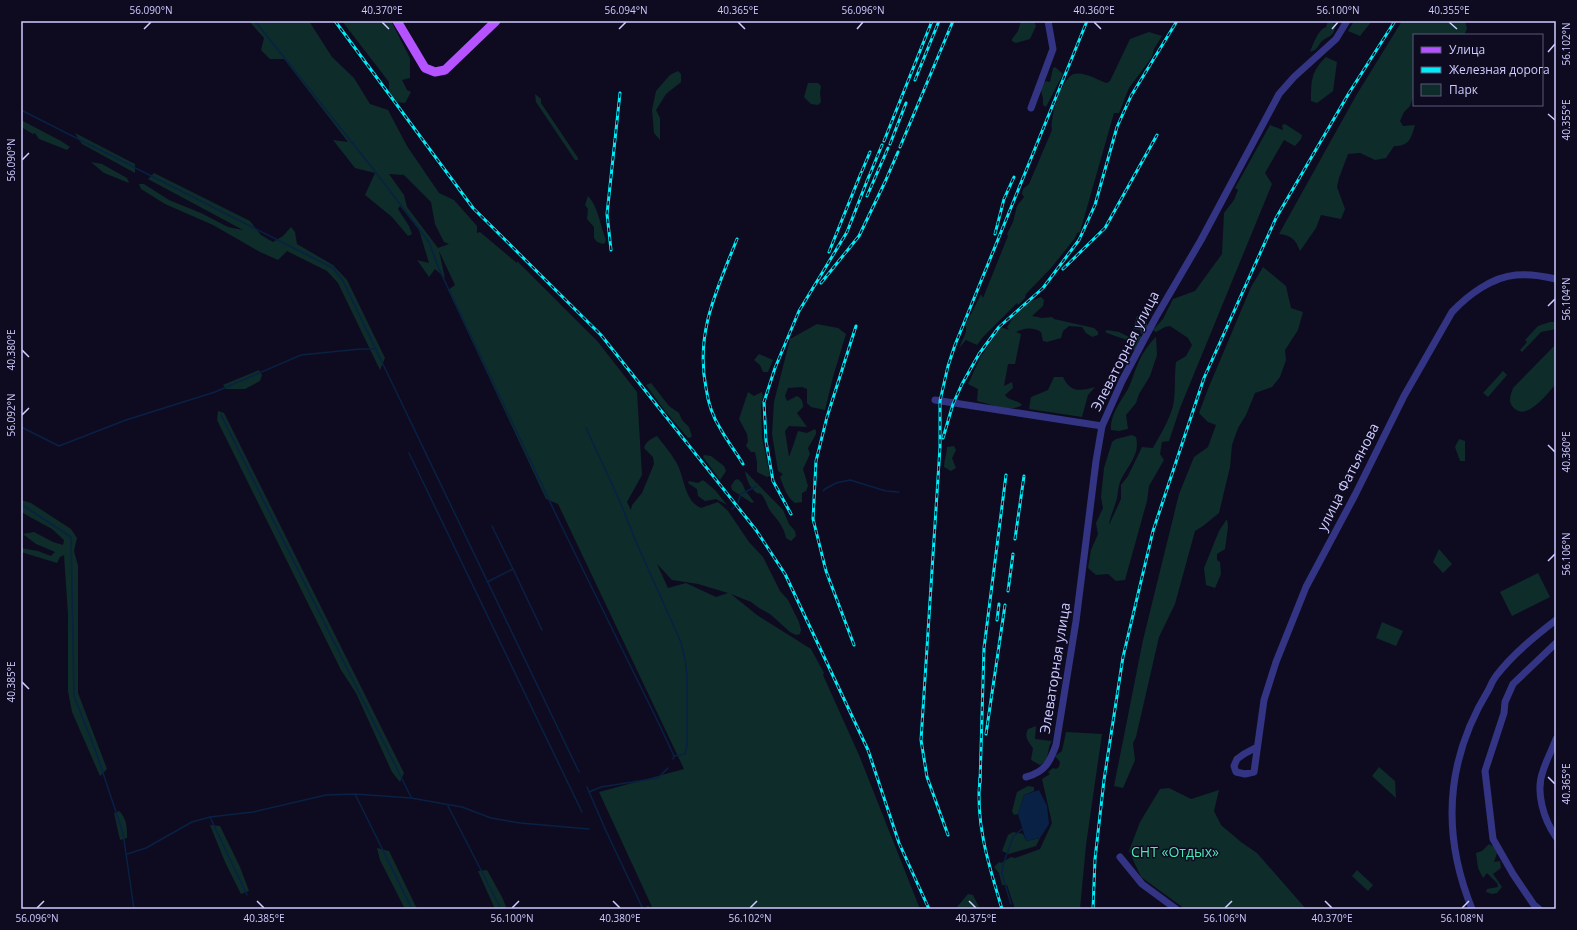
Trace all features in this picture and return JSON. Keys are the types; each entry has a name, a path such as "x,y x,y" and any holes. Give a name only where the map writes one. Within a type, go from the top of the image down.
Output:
{"main road":[{"path":"396,21 425,68 435,72 445,70 496,21"}],"street":[{"path":"1031,108 1053,49 1048,21"},
{"name":"Элеваторная улица","path":"1026,777 1036,774 1044,769 1052,756 1056,745 1076,621 1096,461 1102,426 1122,381 1156,316 1201,240 1279,94 1294,77 1336,39 1347,21"},
{"name":"улица Фатьянова","path":"1257,747 1237,759 1234,766 1236,772 1245,774 1254,772 1264,700 1276,662 1306,587 1355,495 1404,396 1452,312 1474,293 1496,280 1515,275 1534,275 1556,279"},
{"path":"935,400 1102,426"},
{"path":"1472,909 1459,875 1453,838 1453,795 1456,768 1462,745 1482,699 1496,676 1524,645 1556,620"},
{"path":"1539,909 1534,905 1513,874 1493,839 1485,771 1504,713 1505,702 1514,684 1556,643"},
{"path":"1556,739 1542,773 1540,790 1543,811 1556,837"},
{"path":"1120,857 1142,884 1176,909"}],"green space":[{"path":"249,21 309,21 332,57 354,78 370,104 388,110 407,146 439,193 454,200 477,226 477,233 480,232 517,263 517,261 598,342 637,392 642,475 627,502 631,510 632,505 642,493 654,464 653,457 644,448 647,442 657,436 676,462 688,494 695,504 701,508 718,502 728,511 749,542 763,557 780,591 788,600 799,622 801,630 800,634 796,635 790,632 770,614 751,602 731,594 757,615 811,649 824,673 823,675 859,755 920,909 645,909 647,906 652,907 599,792 684,769 558,504 546,499 448,290 455,285 439,251 445,278 435,269 429,277 417,260 429,263 419,230 400,206 398,209 409,226 412,234 408,236 392,217 365,195 375,173 355,168 333,140 348,142 284,59 270,59 261,50 264,38","holes":["389,174 404,175 431,202 435,224 444,242 449,244 438,248 407,207 404,195","657,564 672,580 698,584 728,593 716,597 686,583 668,588"]},
{"path":"342,21 391,21 410,58 410,78 402,80 407,90 411,92 405,103 397,102 389,92 389,82"},
{"path":"1021,21 1034,21 1036,26 1030,39 1016,43 1012,41 1012,39 1018,31"},
{"path":"1328,21 1336,25 1334,32 1321,42 1315,50 1310,52 1316,38 1326,27"},
{"path":"1354,21 1372,21 1360,36 1348,31"},
{"path":"1402,21 1465,21 1467,29 1464,34 1413,34 1413,98 1410,106 1404,112 1400,121 1403,126 1415,125 1411,137 1407,143 1394,146 1386,158 1375,160 1360,153 1348,154 1337,187 1345,209 1341,219 1321,215 1316,228 1300,251 1297,244 1290,237 1279,234 1357,94"},
{"path":"1149,32 1162,36 1154,49 1152,57 1129,88 1119,113 1114,113 1080,232 1077,233 1075,238 1051,268 1026,294 1025,298 1018,305 1017,303 977,345 966,340 959,348 966,332 966,324 981,294 983,298 1008,236 1007,234 1013,222 1017,206 1024,197 1022,194 1023,189 1029,184 1052,130 1052,117 1054,109 1065,83 1069,77 1078,73 1107,83 1110,81 1130,39"},
{"path":"1326,57 1337,62 1333,91 1317,103 1311,101 1311,87 1317,67"},
{"path":"1055,67 1063,74 1046,107 1043,105 1040,86 1046,81 1050,82 1053,68"},
{"path":"678,71 681,74 681,82 666,94 656,110 660,118 660,140 654,133 652,110 656,91 670,75"},
{"path":"808,83 818,83 821,86 821,102 818,105 811,104 804,97"},
{"path":"535,94 541,99 541,103 578,160 575,160 536,102"},
{"path":"21,120 70,147 67,150 39,139 35,133 33,134 21,127"},
{"path":"1285,124 1302,135 1301,139 1295,146 1284,140 1265,173 1272,184 1180,408 1169,441 1162,442 1160,454 1164,460 1149,486 1147,501 1125,580 1116,581 1108,574 1096,575 1088,568 1091,550 1098,534 1096,523 1103,508 1101,497 1104,468 1112,442 1116,439 1132,435 1136,437 1137,443 1135,455 1120,482 1109,525 1121,499 1121,485 1128,476 1142,447 1153,448 1167,422 1174,401 1176,362 1186,356 1192,345 1188,338 1170,326 1156,332 1153,330 1163,319 1173,299 1195,291 1222,254 1224,213 1234,200 1238,190 1235,188 1270,125 1283,130 1282,125"},
{"path":"75,133 135,164 135,173 82,144"},
{"path":"91,162 102,164 127,178 129,183 104,173"},
{"path":"154,173 250,221 261,235 273,242 283,236 291,227 295,232 297,244 333,265 347,280 385,358 380,370 338,283 327,271 287,251 278,260 260,252 213,225 165,204 141,189 139,184 144,184 169,200 201,213 228,227 243,230 148,179"},
{"path":"588,196 595,206 606,240 603,244 597,242 594,238 594,227 587,219 588,209 585,205"},
{"path":"1263,267 1286,286 1291,308 1303,312 1298,330 1285,350 1286,360 1280,377 1272,387 1255,393 1246,415 1238,428 1232,445 1230,467 1219,513 1195,531 1175,604 1159,637 1136,737 1133,743 1135,760 1123,788 1114,786 1143,640 1179,494 1194,457 1208,447 1216,425 1208,422 1199,413 1251,287"},
{"path":"1041,297 1044,300 1043,306 1032,316 1042,318 1052,317 1054,319 1094,328 1098,332 1098,335 1092,337 1086,333 1082,327 1069,326 1063,331 1061,338 1047,342 1043,341 1041,332 1035,329 1025,329 1016,332 1021,334 1015,364 1008,364 1004,386 1012,382 1013,388 1005,395 1022,405 1006,408 977,401 978,389 968,384 980,358 1001,327 1009,330 1007,327 1017,313 1030,302"},
{"path":"1137,316 1148,318 1146,322 1148,326 1145,333 1141,334 1140,330 1133,329"},
{"path":"1550,322 1556,322 1556,329 1541,332 1522,352 1520,350 1527,342 1525,340 1538,326"},
{"path":"817,324 838,328 846,334 825,410 811,407 807,403 807,389 802,387 788,388 785,396 787,401 797,396 801,399 803,407 797,413 807,427 789,426 785,431 789,457 798,431 807,433 815,429 816,431 816,434 808,448 810,454 803,469 808,486 806,491 802,493 802,502 795,503 789,497 784,488 780,477 783,474 778,471 772,434 774,402 790,339"},
{"path":"1107,330 1119,332 1131,338 1141,336 1142,341 1137,351 1133,350 1134,343 1105,332"},
{"path":"1156,337 1157,355 1150,376 1139,394 1136,403 1126,415 1128,429 1119,431 1111,430 1114,413 1129,387 1141,358"},
{"path":"1556,344 1556,384 1536,406 1523,412 1517,411 1510,402 1513,388"},
{"path":"759,354 773,360 768,372 763,372 760,365 754,360"},
{"path":"259,370 262,375 260,381 245,389 226,389 223,385"},
{"path":"1503,371 1507,375 1488,397 1483,393"},
{"path":"1054,377 1063,377 1069,386 1076,390 1095,387 1088,395 1082,417 1029,409 1031,397 1048,390"},
{"path":"651,383 669,406 679,413 682,420 689,427 692,437 688,438 665,411 646,385"},
{"path":"748,392 754,396 762,392 763,396 761,404 762,437 770,476 767,477 757,472 755,452 751,452 746,446 748,441 747,434 739,419"},
{"path":"218,411 224,413 404,773 400,782 392,772 356,693 341,670 217,420"},
{"path":"1459,439 1465,441 1465,461 1460,461 1455,447"},
{"path":"954,446 956,450 952,458 956,468 951,471 944,467 944,464 947,447"},
{"path":"704,455 711,456 724,466 726,471 720,480 703,457"},
{"path":"745,471 783,510 789,524 795,531 796,536 791,541 786,538 782,527 770,510 765,499 760,493 755,491 750,486"},
{"path":"738,479 754,502 752,503 732,490 731,486 735,480"},
{"path":"703,480 715,490 727,505 716,499 705,501 698,496 697,489 688,483 689,481 698,483"},
{"path":"21,500 31,503 71,529 77,538 74,551 78,566 78,693 107,769 100,776 72,712 68,691 68,615 64,555 60,557 57,563 21,552 21,548 38,551 51,556 55,552 36,544 23,534 34,532 53,542 63,545 64,540 52,529 21,512"},
{"path":"1227,519 1228,527 1225,549 1217,554 1217,560 1220,562 1221,574 1215,588 1206,585 1204,568 1219,531"},
{"path":"1439,549 1452,564 1443,573 1433,562"},
{"path":"1538,573 1550,597 1512,616 1500,592"},
{"path":"1382,622 1403,631 1396,646 1376,638"},
{"path":"1036,726 1035,739 1052,741 1046,760 1040,765 1031,760 1033,748 1027,737 1028,729"},
{"path":"1066,732 1102,734 1086,845 1080,909 1015,909 1007,885 1002,885 999,873 994,867 999,862 1001,863 1011,857 1015,858 1040,849 1052,823 1042,779 1050,774 1048,772 1053,768 1056,769 1059,767 1060,762 1055,756 1062,751"},
{"path":"1379,767 1395,781 1396,798 1372,776"},
{"path":"1028,786 1034,787 1034,791 1024,795 1018,814 1014,815 1012,811 1017,792"},
{"name":"СНТ «Отдых»","path":"1169,788 1191,799 1219,790 1214,811 1221,825 1257,853 1306,909 1185,909 1141,877 1129,851 1140,822 1160,789"},
{"path":"119,811 124,817 127,831 127,838 120,840 114,813"},
{"path":"210,825 220,826 240,867 249,891 241,894 225,862"},
{"path":"1013,832 1023,834 1026,841 1040,838 1036,846 1009,854 1002,851 1008,835"},
{"path":"1489,844 1494,847 1497,853 1494,862 1500,861 1501,868 1493,874 1502,887 1497,893 1492,894 1486,892 1487,889 1498,887 1497,883 1487,873 1483,878 1478,868 1476,853 1482,851"},
{"path":"377,848 389,851 417,909 405,909 380,860"},
{"path":"487,870 507,909 495,909 478,871"},
{"path":"1357,870 1373,885 1368,891 1352,876"},
{"path":"968,894 973,895 980,909 951,909 957,907"}],"water":[{"path":"1039,790 1047,806 1049,824 1040,838 1026,841 1018,814 1024,795"}],"waterway":[{"path":"255,21 374,170 429,242 439,269 561,525 660,726 674,756 673,759"},
{"path":"21,110 333,268 343,281 579,772"},
{"path":"21,427 59,446 126,420 215,392 301,355 360,349 376,349"},
{"path":"221,415 411,797"},
{"path":"586,428 618,497 637,544 680,640 685,658 687,676 687,745 685,754 674,756"},
{"path":"409,453 582,812"},
{"path":"823,491 836,483 850,480 886,491 899,492"},
{"path":"732,509 737,505 741,494 757,486"},
{"path":"21,504 71,537 74,696 96,752 123,833 134,909"},
{"path":"487,582 513,569 492,526"},
{"path":"513,569 542,630"},
{"path":"589,792 601,787 658,778 668,768"},
{"path":"587,787 643,909"},
{"path":"355,794 412,909"},
{"path":"247,895 210,817 253,812 326,795 355,794 411,798 462,807 491,818 520,823 589,829"},
{"path":"448,806 501,909"},
{"path":"127,854 146,848 192,822 210,817"},
{"path":"1011,904 1002,874 1003,865 1013,837 1022,829"}],"railway":[{"path":"335,21 473,208 601,335 756,530 785,574 868,750 899,843 929,909"},
{"path":"884,141 932,21"},
{"path":"915,80 939,21"},
{"path":"900,147 953,21"},
{"path":"948,835 927,777 921,740 940,447 940,401 948,366 955,345 1087,21"},
{"path":"943,438 953,404 962,384 979,354 999,327 1043,288 1079,240 1095,205 1117,127 1131,96 1177,21"},
{"path":"1093,909 1095,859 1104,780 1123,657 1153,531 1204,378 1276,218 1349,93 1395,21"},
{"path":"611,250 607,214 620,93"},
{"path":"890,144 906,103"},
{"path":"1063,269 1105,228 1157,135"},
{"path":"870,174 882,145"},
{"path":"867,196 888,148"},
{"path":"862,171 870,152"},
{"path":"821,283 859,236 898,152"},
{"path":"829,252 861,173"},
{"path":"791,514 773,481 766,441 764,402 775,368 799,311 847,232 869,176"},
{"path":"995,234 1004,199 1014,177"},
{"path":"737,239 722,276 710,312 703,348 703,368 709,404 717,424 743,464"},
{"path":"854,645 826,571 813,519 816,461 827,417 856,326"},
{"path":"980,783 984,648 1006,475"},
{"path":"1015,539 1024,476"},
{"path":"1008,591 1013,554"},
{"path":"997,620 999,604"},
{"path":"986,734 1005,605"},
{"path":"980,778 979,795 981,828 988,861 1002,909"}]}
